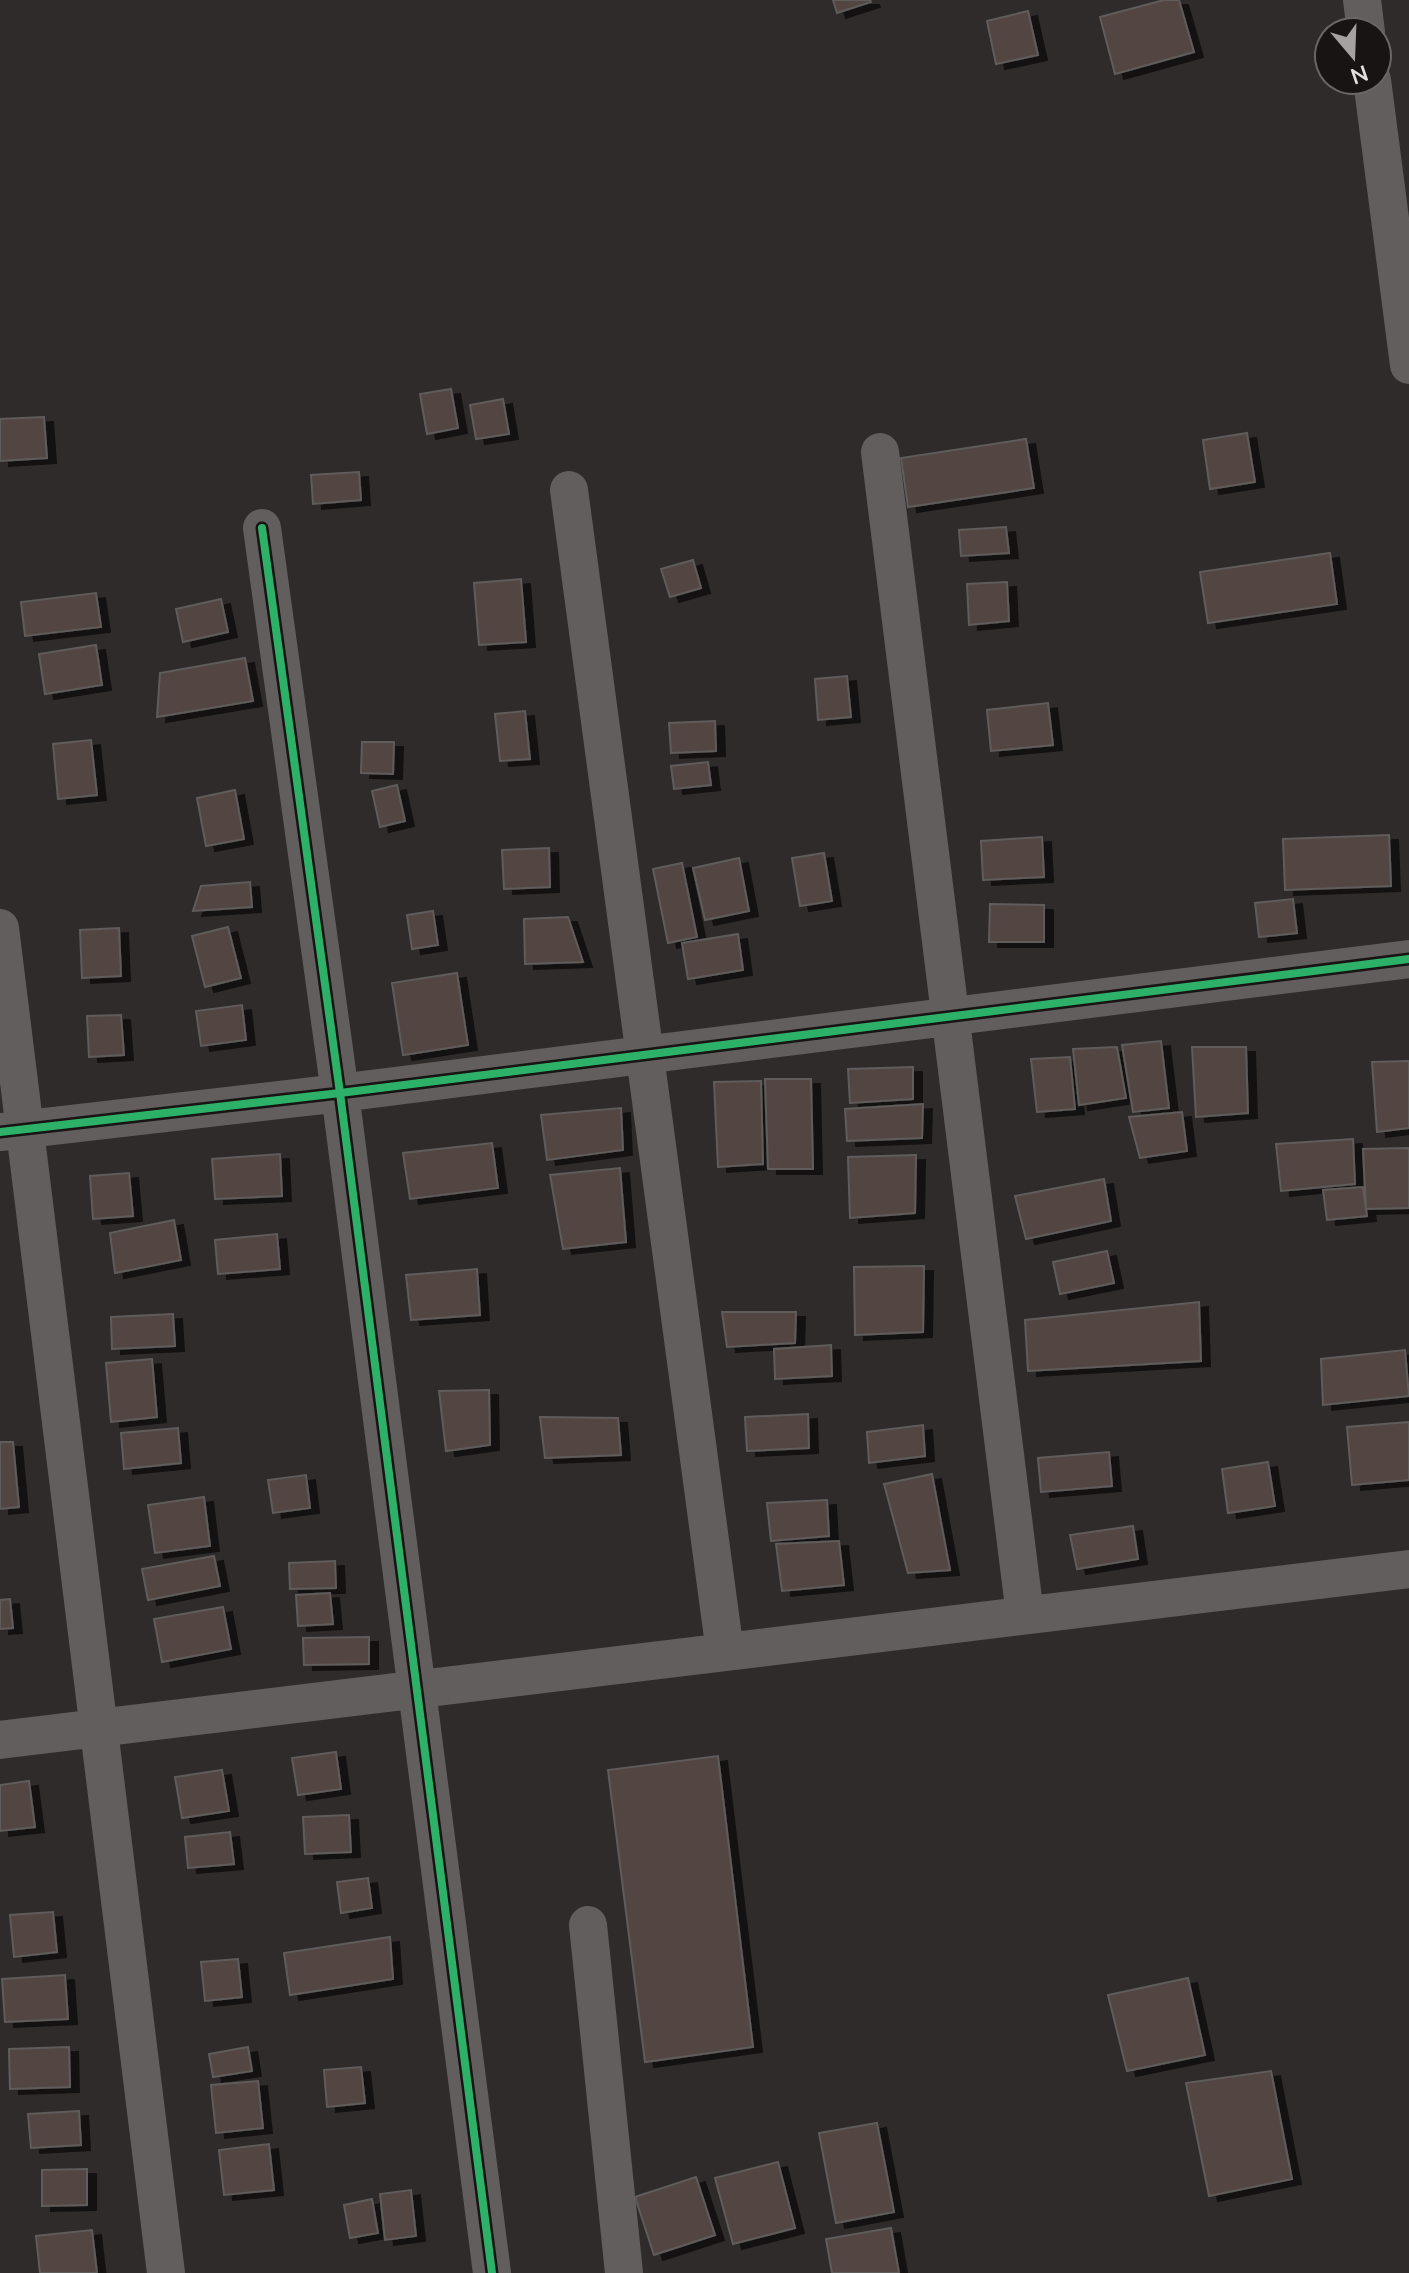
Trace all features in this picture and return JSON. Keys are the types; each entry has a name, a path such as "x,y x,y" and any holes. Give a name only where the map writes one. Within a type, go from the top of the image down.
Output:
{"street":[{"path":"1374,96 1409,365"},
{"path":"880,452 1025,1615"},
{"path":"569,490 725,1652"},
{"path":"262,528 340,1093 492,2273"},
{"path":"0,928 12,1131 98,1726 166,2273"},
{"path":"12,1131 1409,959"},
{"path":"0,1740 1409,1569"},
{"path":"588,1925 624,2273"}],"building":[{"path":"833,0 870,0 871,2 837,13"},
{"path":"1164,0 1179,0 1194,52 1115,74 1100,17"},
{"path":"1028,11 1038,55 996,64 987,21"},
{"path":"451,389 458,428 427,434 420,394"},
{"path":"503,399 509,434 476,439 470,405"},
{"path":"44,417 47,458 0,461 0,419"},
{"path":"1247,433 1255,482 1210,489 1203,440"},
{"path":"1026,439 1034,488 908,507 901,458"},
{"path":"359,472 361,500 313,504 311,475"},
{"path":"1006,527 1009,553 961,556 959,530"},
{"path":"1330,553 1337,604 1208,623 1200,572"},
{"path":"693,560 701,588 670,597 661,569"},
{"path":"521,579 526,642 479,645 474,583"},
{"path":"1007,582 1009,621 969,625 967,584"},
{"path":"96,593 101,627 25,636 21,602"},
{"path":"221,599 228,632 183,642 176,609"},
{"path":"96,645 102,685 45,694 39,654"},
{"path":"245,658 253,701 157,717 160,673"},
{"path":"847,676 851,717 818,720 815,679"},
{"path":"1048,703 1053,745 991,751 987,710"},
{"path":"525,711 530,759 500,761 495,714"},
{"path":"715,721 716,751 671,753 669,723"},
{"path":"91,740 97,795 58,799 53,744"},
{"path":"362,742 394,742 393,774 361,773"},
{"path":"708,762 711,785 674,789 671,766"},
{"path":"397,785 405,821 380,827 372,791"},
{"path":"235,790 244,839 206,846 197,798"},
{"path":"1389,835 1391,886 1285,890 1283,839"},
{"path":"1042,837 1044,877 983,880 981,841"},
{"path":"549,848 550,887 504,889 502,850"},
{"path":"824,853 832,901 800,906 792,858"},
{"path":"739,858 749,911 705,920 693,868"},
{"path":"682,863 697,937 668,943 653,869"},
{"path":"250,882 252,907 193,911 201,886"},
{"path":"1293,899 1297,933 1259,937 1255,903"},
{"path":"990,904 1044,905 1044,942 989,942"},
{"path":"433,911 438,945 412,949 407,915"},
{"path":"568,917 583,962 525,964 524,919"},
{"path":"228,927 241,978 205,987 192,936"},
{"path":"119,928 121,976 82,978 80,930"},
{"path":"738,934 743,970 688,979 682,943"},
{"path":"457,973 468,1045 403,1055 392,983"},
{"path":"242,1005 246,1040 201,1046 196,1011"},
{"path":"121,1015 124,1055 89,1057 87,1016"},
{"path":"1161,1041 1169,1108 1133,1112 1122,1045"},
{"path":"1117,1047 1126,1098 1079,1105 1073,1049"},
{"path":"1192,1047 1246,1047 1248,1113 1196,1117"},
{"path":"1070,1057 1075,1109 1037,1112 1031,1059"},
{"path":"1409,1061 1409,1128 1377,1132 1372,1062"},
{"path":"913,1067 913,1099 850,1103 848,1069"},
{"path":"765,1079 811,1079 813,1169 768,1169"},
{"path":"761,1081 763,1164 718,1167 714,1082"},
{"path":"923,1104 922,1138 847,1141 845,1109"},
{"path":"621,1108 623,1150 547,1160 541,1115"},
{"path":"1182,1112 1187,1151 1140,1158 1129,1117"},
{"path":"1353,1139 1355,1184 1281,1191 1276,1144"},
{"path":"492,1143 498,1188 410,1199 403,1153"},
{"path":"1409,1148 1409,1208 1366,1209 1363,1149"},
{"path":"280,1154 282,1196 215,1199 212,1159"},
{"path":"916,1155 915,1213 850,1218 848,1157"},
{"path":"620,1168 626,1242 563,1249 550,1175"},
{"path":"129,1173 133,1216 93,1219 90,1176"},
{"path":"1104,1179 1111,1221 1026,1239 1015,1196"},
{"path":"1363,1187 1367,1216 1327,1220 1323,1190"},
{"path":"174,1220 181,1260 115,1273 110,1233"},
{"path":"277,1234 280,1269 218,1274 215,1240"},
{"path":"1107,1251 1114,1283 1060,1294 1053,1262"},
{"path":"924,1266 923,1332 855,1335 854,1267"},
{"path":"477,1269 480,1315 411,1320 406,1275"},
{"path":"1199,1302 1201,1361 1028,1371 1025,1320"},
{"path":"722,1312 796,1312 795,1343 727,1347"},
{"path":"173,1314 175,1346 112,1349 111,1317"},
{"path":"831,1345 832,1376 775,1379 774,1349"},
{"path":"1405,1350 1409,1396 1323,1405 1321,1359"},
{"path":"152,1359 157,1417 111,1422 106,1363"},
{"path":"489,1390 490,1445 446,1451 439,1391"},
{"path":"808,1414 809,1448 747,1451 745,1417"},
{"path":"540,1417 618,1418 621,1455 545,1458"},
{"path":"1409,1422 1409,1480 1352,1485 1347,1427"},
{"path":"923,1425 925,1456 869,1463 867,1432"},
{"path":"178,1428 181,1463 124,1469 121,1433"},
{"path":"0,1442 13,1442 19,1507 0,1509"},
{"path":"1109,1452 1112,1486 1041,1492 1038,1458"},
{"path":"1268,1462 1275,1506 1228,1513 1222,1469"},
{"path":"932,1474 950,1570 908,1573 884,1484"},
{"path":"306,1475 310,1508 273,1513 268,1480"},
{"path":"204,1497 210,1546 155,1553 148,1505"},
{"path":"827,1500 829,1536 771,1541 767,1503"},
{"path":"1133,1526 1138,1559 1077,1569 1070,1535"},
{"path":"839,1541 844,1585 782,1591 776,1544"},
{"path":"214,1556 220,1586 148,1600 142,1569"},
{"path":"335,1561 336,1588 290,1589 289,1563"},
{"path":"330,1593 333,1624 298,1626 296,1595"},
{"path":"10,1599 13,1628 0,1629 0,1600"},
{"path":"223,1607 231,1649 162,1662 154,1619"},
{"path":"369,1637 369,1664 304,1665 303,1638"},
{"path":"336,1752 341,1789 298,1795 292,1758"},
{"path":"718,1756 753,2047 645,2062 608,1770"},
{"path":"222,1770 229,1811 182,1818 175,1777"},
{"path":"29,1781 35,1827 0,1831 0,1785"},
{"path":"349,1815 351,1852 305,1854 303,1817"},
{"path":"230,1832 234,1864 188,1868 185,1837"},
{"path":"368,1878 372,1908 341,1913 337,1882"},
{"path":"53,1912 57,1952 14,1957 10,1915"},
{"path":"390,1937 393,1979 290,1995 284,1953"},
{"path":"238,1959 242,1997 205,2001 201,1962"},
{"path":"65,1975 68,2019 5,2022 2,1979"},
{"path":"1188,1978 1205,2055 1127,2071 1108,1995"},
{"path":"69,2047 70,2087 10,2089 9,2049"},
{"path":"248,2047 252,2071 213,2077 209,2054"},
{"path":"361,2067 365,2103 327,2107 324,2070"},
{"path":"1271,2071 1292,2179 1209,2196 1186,2083"},
{"path":"258,2081 263,2128 216,2133 211,2085"},
{"path":"79,2111 81,2145 31,2148 28,2114"},
{"path":"877,2123 894,2212 836,2223 819,2133"},
{"path":"269,2144 274,2190 224,2195 219,2150"},
{"path":"778,2162 795,2228 733,2244 715,2178"},
{"path":"87,2169 87,2205 42,2206 42,2170"},
{"path":"696,2177 715,2235 654,2255 635,2197"},
{"path":"411,2190 416,2236 385,2240 380,2194"},
{"path":"372,2199 378,2233 350,2238 344,2205"},
{"path":"891,2228 899,2273 832,2273 826,2239"},
{"path":"92,2230 97,2273 40,2273 36,2236"}],"cycle path":[{"path":"262,528 340,1093 492,2273"},
{"path":"0,1132 340,1093 1409,959"}]}
